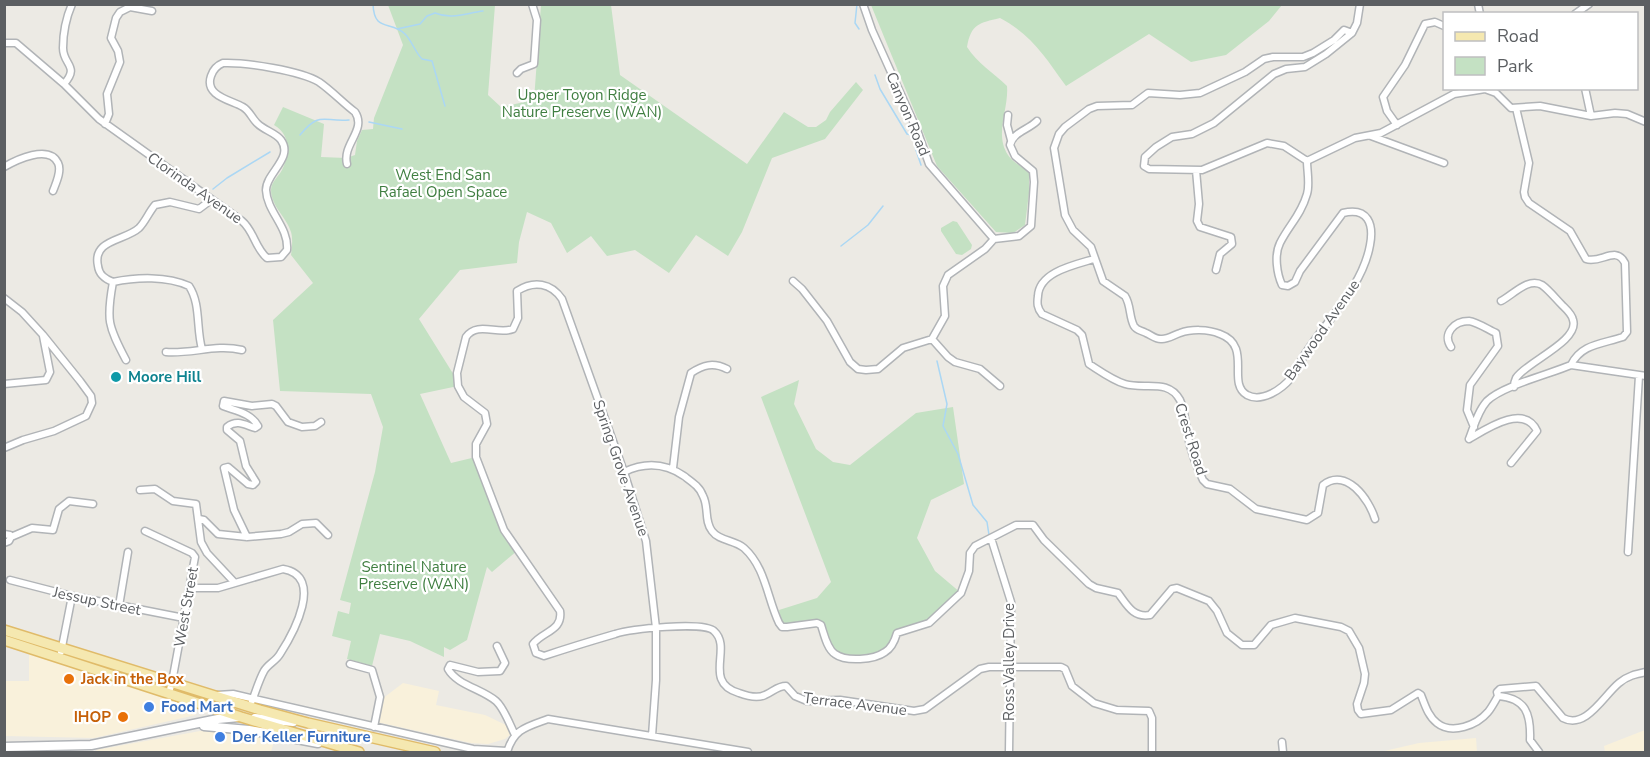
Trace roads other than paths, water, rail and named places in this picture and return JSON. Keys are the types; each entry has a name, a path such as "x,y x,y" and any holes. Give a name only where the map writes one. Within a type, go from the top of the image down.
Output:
{"main road":[{"path":"4,630 213,695 251,702 308,723 435,753"},
{"path":"4,640 359,753"},
{"path":"191,726 202,721 207,715 205,707 195,702"},
{"path":"207,706 251,702"},
{"path":"4,747 29,750 91,749 233,717 308,723"},
{"path":"191,726 219,726 249,730 333,746"}],"street":[{"path":"64,84 71,74 63,49 68,13 72,4"},
{"path":"517,73 534,64 537,20 532,4"},
{"name":"Canyon Road","path":"863,4 872,30 917,130 929,164 994,239"},
{"path":"1360,4 1357,23 1352,33 1311,64 1274,74 1214,123 1192,134 1172,137 1156,147 1145,157 1144,166 1149,169 1202,170 1267,143 1284,146 1307,161 1355,138 1381,133 1454,94 1479,90"},
{"path":"105,124 109,114 107,94 120,62 111,34 116,18 120,12 130,7 152,11"},
{"path":"1397,125 1384,104 1383,98 1386,91 1405,65 1425,24 1435,21 1443,25"},
{"name":"Baywood Avenue","path":"1307,161 1309,191 1300,213 1279,244 1277,253 1279,279 1282,285 1288,286 1295,282 1300,271 1343,213 1352,211 1362,213 1369,221 1372,235 1368,258 1359,277 1305,353 1292,377 1282,387 1255,398 1245,394 1239,385 1239,354 1233,341 1221,334 1209,331 1183,332 1163,339 1154,338 1136,330 1125,296 1103,281 1090,248 1073,230 1065,214 1060,195 1054,148 1059,134 1065,127 1089,109 1097,106 1132,105 1148,93 1180,95 1200,93 1245,72 1264,59 1303,57 1325,46 1344,30 1352,33"},
{"name":"Clorinda Avenue","path":"4,44 16,43 64,84 105,124 247,225 260,251 267,258 277,258 285,254 287,246 284,229 266,190 280,164 284,152 283,145 280,139 261,127 245,108 215,93 210,83 214,69 223,63 255,65 297,74 320,83 359,118 359,125 348,148 347,164"},
{"path":"1488,90 1496,93 1506,105 1516,108 1540,106 1591,117 1615,112 1646,122"},
{"path":"1585,90 1591,117"},
{"path":"1516,108 1529,163 1524,192 1529,203 1570,231 1586,259 1593,261 1617,254 1625,263 1627,332 1623,337 1588,347 1576,354 1571,365"},
{"path":"793,281 826,321 850,362 858,369 878,369 903,348 932,339 945,316 943,286 948,275 985,249 994,239 1019,236 1029,229 1032,223 1033,171 1011,151 1011,140 1006,125 1008,115"},
{"path":"1011,140 1037,121"},
{"path":"1370,136 1444,163"},
{"path":"4,167 31,154 53,158 58,163 59,171 53,191"},
{"path":"1196,170 1199,204 1197,221 1200,227 1231,237 1232,244 1221,254 1216,270"},
{"path":"202,348 196,320 196,301 189,286 171,280 127,279 113,282 106,279 98,268 97,258 105,245 140,227 155,205 170,202 199,209 212,200"},
{"name":"Crest Road","path":"1094,259 1065,268 1041,283 1038,292 1038,310 1077,330 1085,340 1089,364 1125,384 1160,386 1179,399 1184,409 1188,435 1203,480 1208,484 1230,489 1256,509 1307,520 1318,513 1323,485 1327,481 1339,480 1351,484 1362,493 1375,519"},
{"path":"113,282 108,316 109,326 126,360"},
{"path":"1501,301 1526,284 1536,282 1545,287 1573,318 1574,326 1570,333 1556,347 1522,371 1515,379 1514,387"},
{"name":"Terrace Avenue","path":"566,313 562,299 555,290 547,285 525,286 517,291 518,318 513,329 473,330 466,337 457,373 458,386 464,397 485,413 487,424 476,444 476,457 504,530 560,611 560,622 556,627 535,640 533,648 536,653 544,656 616,634 656,628 700,626 713,630 717,634 720,646 719,676 728,688 749,696 762,697 780,686 786,686 800,699 840,700 914,711 925,709 980,669 1060,667 1065,669 1072,686 1094,703 1117,710 1149,711 1152,718 1152,753"},
{"path":"4,298 22,312 43,335 91,396 92,403 86,416 54,431 4,448"},
{"name":"Spring Grove Avenue","path":"566,313 624,472 646,541 656,628 656,680 652,736"},
{"path":"1451,347 1447,341 1447,335 1452,328 1464,322 1470,321 1496,333 1498,346 1470,385 1467,410 1474,427"},
{"path":"4,384 46,380 50,372 43,335"},
{"path":"932,339 955,362 980,369 1000,386"},
{"path":"166,351 190,352 202,348 242,350"},
{"path":"673,468 679,417 691,373 708,364 718,364 727,369"},
{"path":"1511,463 1537,431 1536,427 1523,419 1505,420 1493,424 1469,439 1480,411 1488,400 1500,392 1571,365 1642,376 1628,552"},
{"path":"247,537 234,510 224,468 228,467 248,484 256,484 256,482 246,466 240,441 227,430 227,426 240,423 255,429 258,426 248,415 223,406 222,403 227,400 252,406 272,404 288,422 302,427 315,426 321,422"},
{"path":"624,472 645,465 673,468 694,483 703,494 711,531 716,536 737,543 746,550 766,580 777,619 782,627 817,623 821,625 830,650 841,657 868,658 879,655 890,647 897,633 923,627 929,623 961,593 969,571 969,556 972,550 982,542 1016,525 1029,524 1036,527 1044,540 1089,584 1118,593 1132,612 1138,615 1150,615 1172,590 1177,588 1209,601 1217,611 1227,633 1242,645 1254,645 1271,625 1295,618 1341,627 1349,631 1359,648 1365,674 1357,704 1361,714 1391,710 1418,693 1436,723 1445,728 1461,728 1482,717 1498,696 1497,692 1500,689 1536,686 1563,718 1578,721 1620,682 1632,675 1646,672"},
{"path":"140,490 155,489 173,501 196,504 201,542 207,553 234,583"},
{"path":"4,543 9,541 8,536 32,528 53,530 59,508 69,501 93,504"},
{"path":"198,519 204,520 218,534 247,537 281,534 310,522 316,523 328,535"},
{"name":"West Street","path":"145,531 195,556 169,693"},
{"name":"Ross Valley Drive","path":"991,538 1011,602 1009,753"},
{"path":"119,606 128,552"},
{"path":"190,588 218,588 283,569 292,570 299,576 303,589 301,614 280,655 264,671 251,702 473,749 507,752 511,738 527,726 548,719 748,753"},
{"name":"Jessup Street","path":"10,580 72,596 184,618"},
{"path":"60,658 72,596"},
{"path":"497,646 505,663 500,671 478,672 450,665 448,669 451,675 498,702 515,735"},
{"path":"350,664 372,670 380,697 374,728"},
{"path":"1498,696 1508,697 1524,708 1531,726 1530,740 1539,753"},
{"path":"1282,742 1283,753"}],"waterway":[{"path":"373,4 376,19 380,23 400,30 422,59 432,61 445,106"},
{"path":"857,4 855,23 859,29"},
{"path":"397,29 420,24 427,16 435,13 453,16 483,11"},
{"path":"875,75 880,89 907,134 915,136 915,147 921,165"},
{"path":"300,135 317,120 349,120"},
{"path":"369,122 402,129"},
{"path":"213,189 270,152"},
{"path":"841,246 868,225 883,206"},
{"path":"937,361 947,404 943,426 958,454 973,505 987,522 989,535"}],"place":[{"name":"Moore Hill","path":"116,377"},
{"name":"Jack in the Box","path":"69,679"},
{"name":"Food Mart","path":"149,707"},
{"name":"IHOP","path":"123,717"},
{"name":"Der Keller Furniture","path":"220,737"}],"park label":[{"name":"Upper Toyon Ridge Nature Preserve (WAN)","path":"582,104"},
{"name":"West End San Rafael Open Space","path":"443,184"},
{"name":"Sentinel Nature Preserve (WAN)","path":"414,576"}]}
